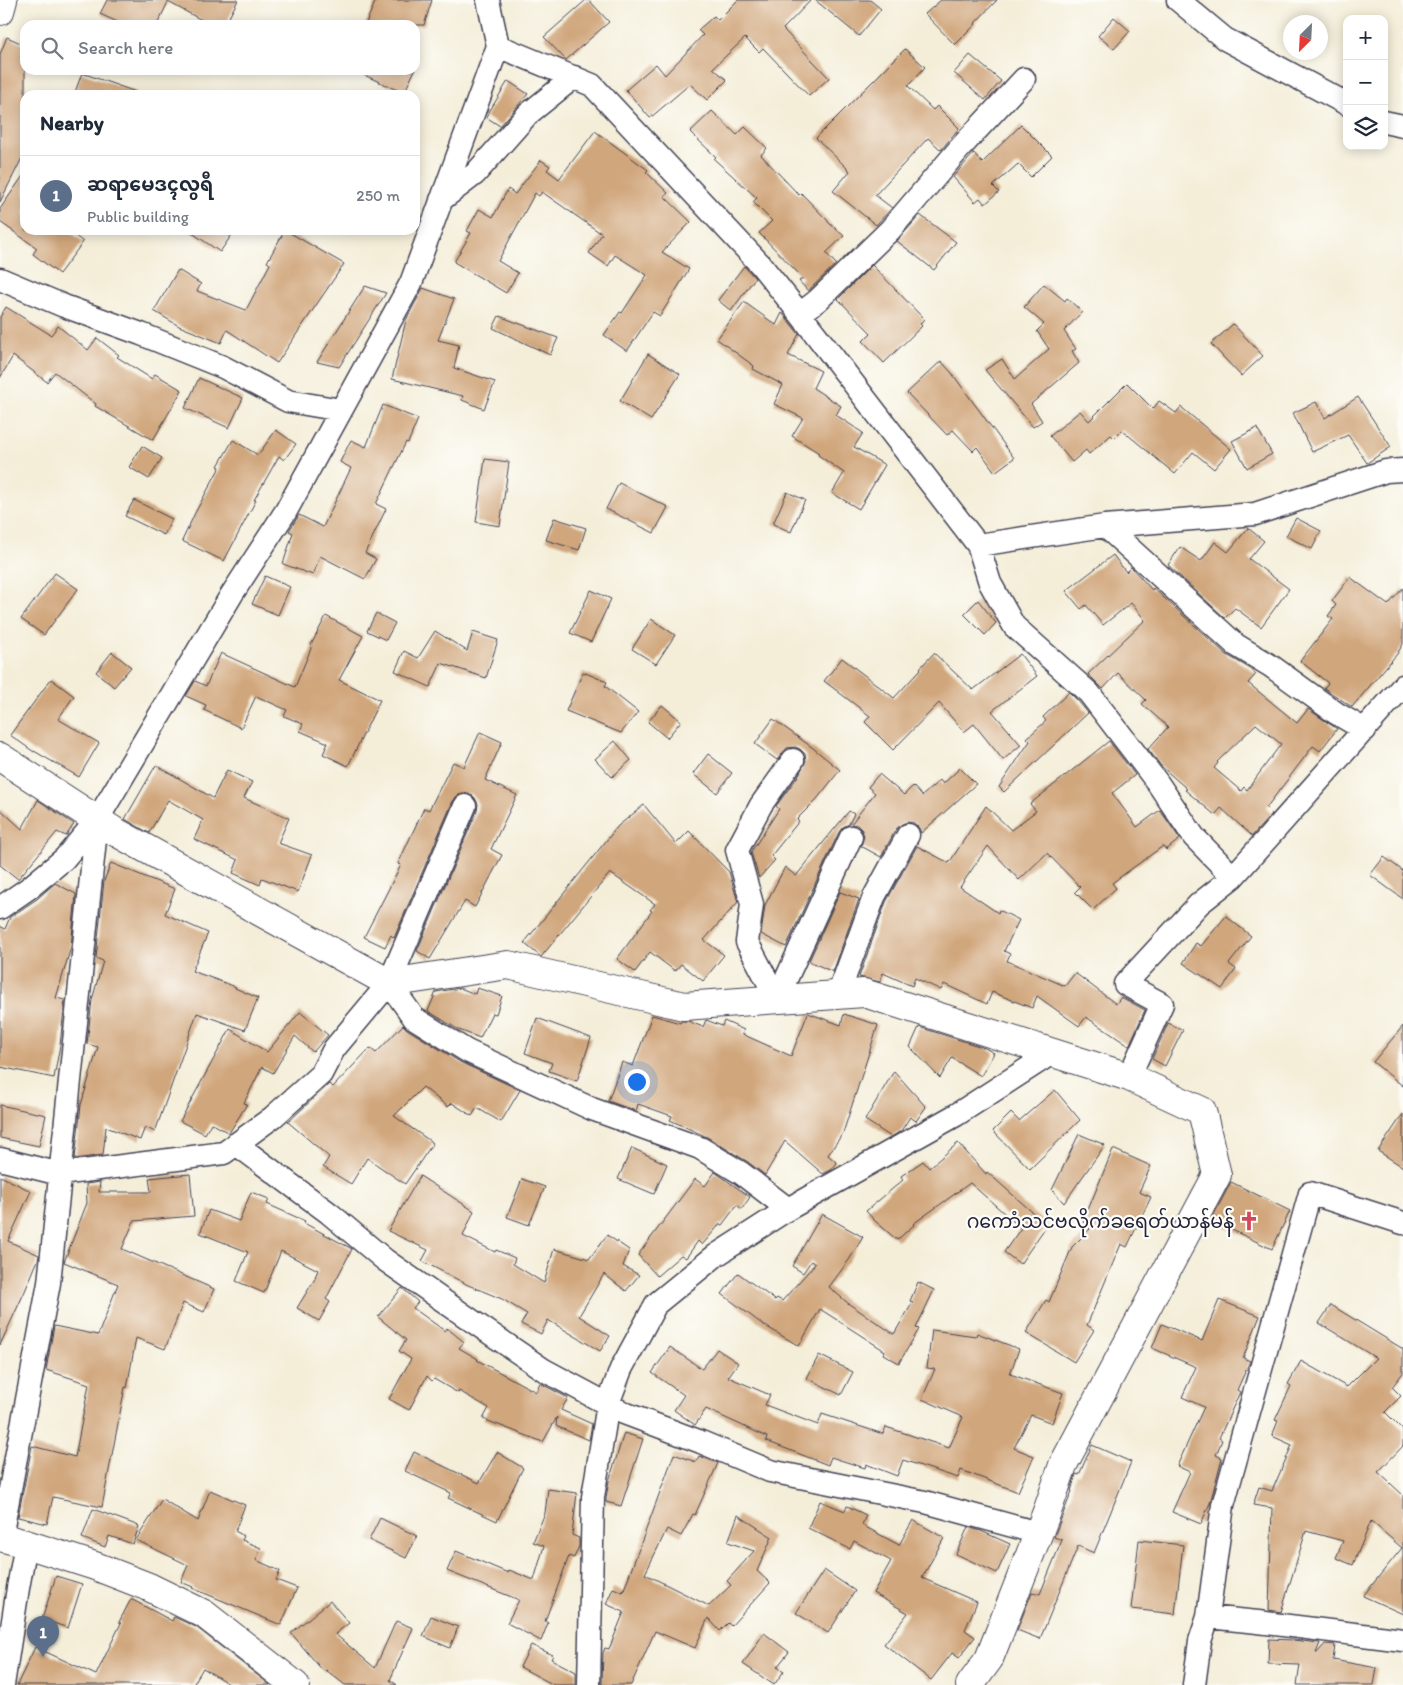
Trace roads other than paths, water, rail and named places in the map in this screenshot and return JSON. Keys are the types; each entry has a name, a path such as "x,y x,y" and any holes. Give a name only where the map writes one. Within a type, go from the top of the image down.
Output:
{"street":[{"path":"0,11 3,0"},
{"path":"0,908 29,888 64,858 97,820 232,594 286,511 410,283 498,46 488,0"},
{"path":"1178,0 1225,39 1343,102"},
{"path":"498,46 592,85 760,264 978,545 990,583 1014,626 1089,693 1157,782 1194,837 1233,877"},
{"path":"441,200 475,174 528,114 574,78"},
{"path":"800,314 818,300 890,230 960,148 1024,79"},
{"path":"1388,123 1403,126"},
{"path":"0,278 64,306 223,367 288,401 341,410"},
{"path":"978,545 1105,526 1255,514 1386,471 1403,470"},
{"path":"1105,526 1236,645 1271,666 1336,713 1366,730"},
{"path":"1129,1077 1162,1004 1125,984 1199,904 1233,877 1366,730 1403,686"},
{"path":"0,757 114,832 389,983 414,1018 467,1051 592,1109 700,1148 741,1173 788,1209"},
{"path":"777,999 747,942 752,904 737,850 761,805 793,760"},
{"path":"0,1159 60,1174 224,1153 273,1117 321,1074 334,1049 389,983 465,806"},
{"path":"3,1685 18,1588 9,1539 49,1283 97,820"},
{"path":"838,995 874,897 908,835"},
{"path":"777,999 851,837"},
{"path":"389,983 508,965 684,1006 864,993 1129,1077 1202,1112 1217,1175 1063,1465 989,1659 970,1685"},
{"path":"589,1685 593,1497 608,1404 622,1369 656,1304 715,1256 788,1209 956,1115 1052,1053"},
{"path":"236,1144 329,1213 385,1260 544,1370 624,1413 702,1442 770,1471 925,1502 1038,1533"},
{"path":"1194,1685 1200,1641 1208,1617 1223,1505 1310,1193 1403,1223"},
{"path":"9,1539 95,1566 149,1587 204,1614 295,1685"},
{"path":"1208,1617 1403,1640"}],"place":[{"name":"ဂကောံသင်ဗလိုက်ခရေတ်ယာန်မန်","path":"1249,1221"},
{"name":"ဆရာမေဒၚလွရီ","path":"43,1657"}]}
